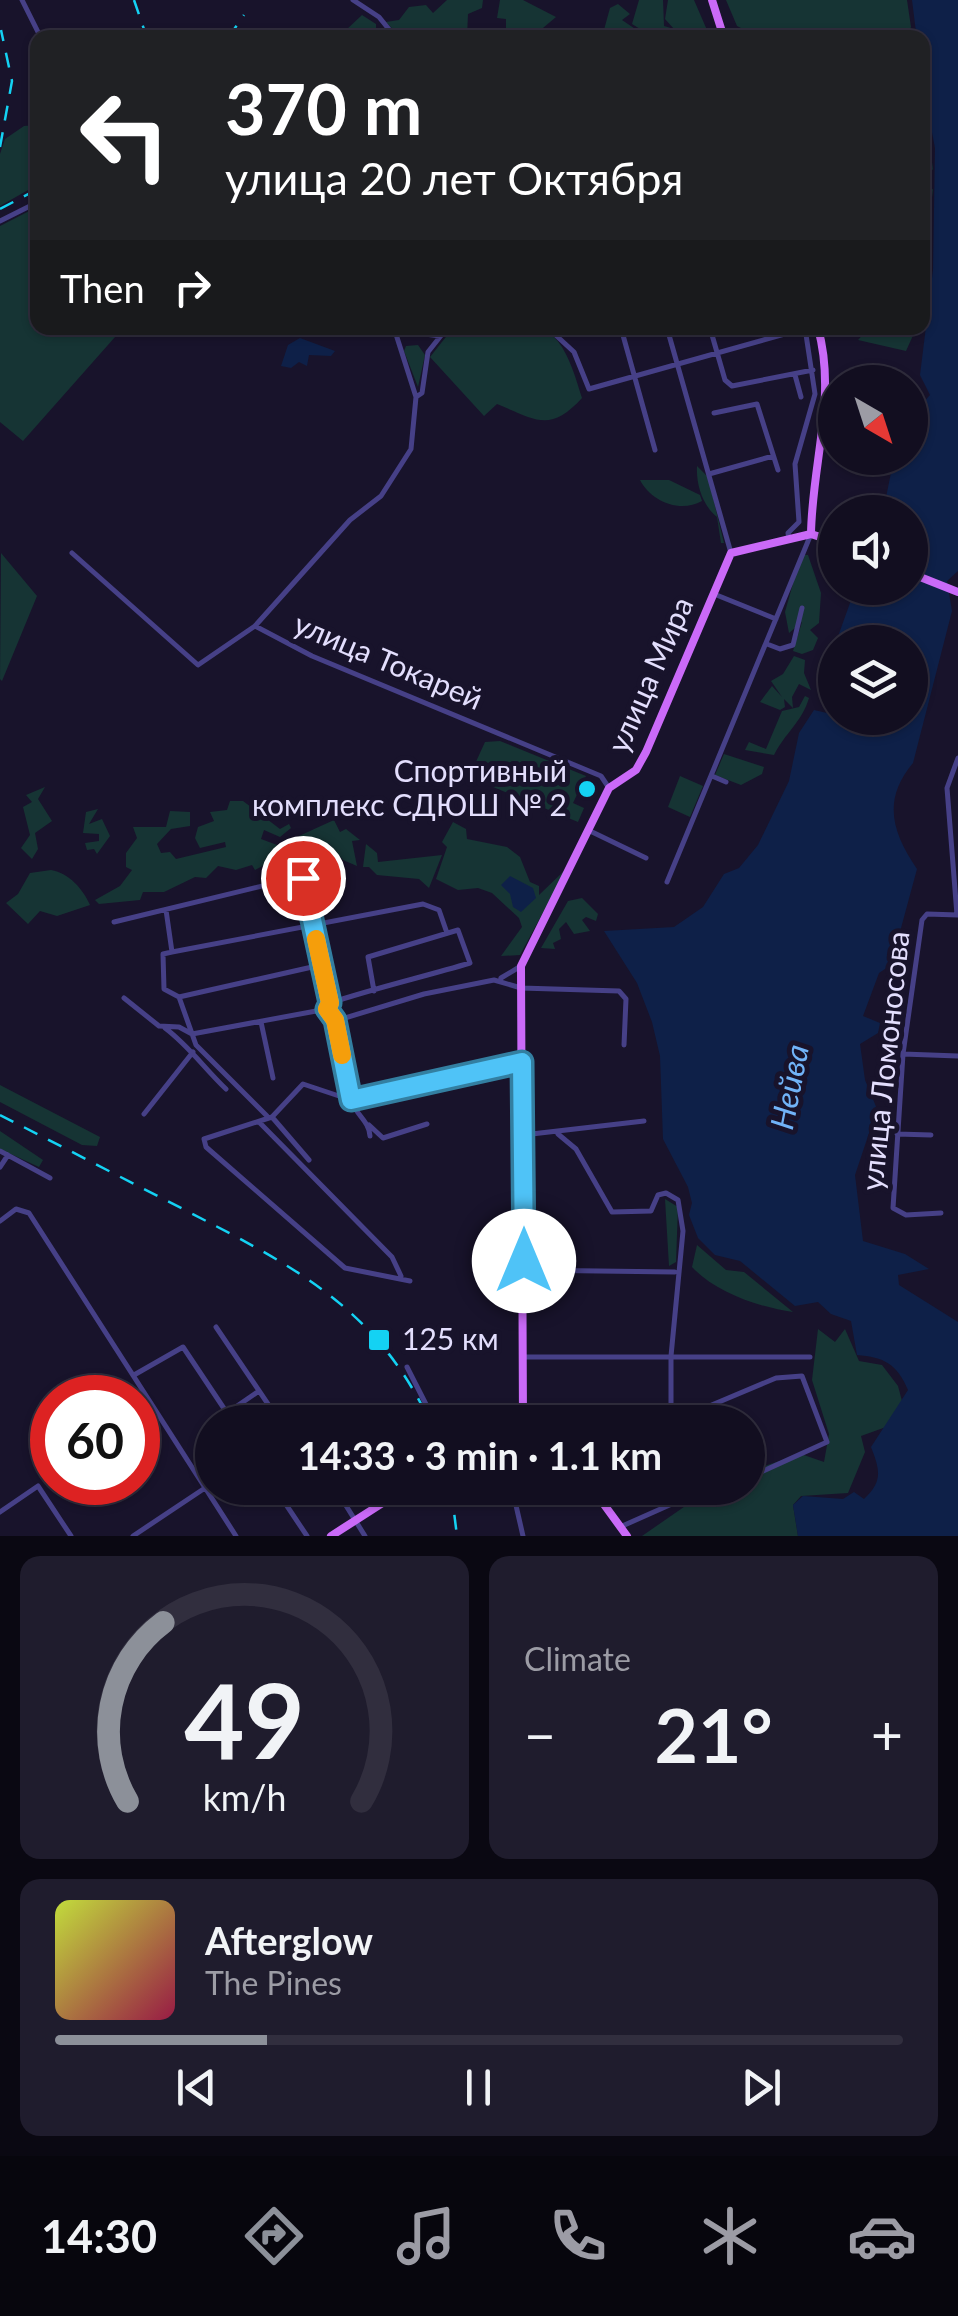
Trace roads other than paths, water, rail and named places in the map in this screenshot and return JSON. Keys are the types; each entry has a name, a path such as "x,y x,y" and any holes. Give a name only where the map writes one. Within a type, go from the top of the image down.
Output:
{"main road":[{"path":"712,0 721,30"},
{"path":"811,534 828,392 820,335"},
{"path":"732,554 811,534 818,536"},
{"name":"улица Мира","path":"521,966 608,788 636,770 641,761 732,554"},
{"path":"928,580 958,592"},
{"path":"521,966 523,1405"},
{"path":"331,1536 380,1505"},
{"path":"604,1505 627,1536"}],"street":[{"path":"22,0 37,30"},
{"path":"353,0 379,17 390,30"},
{"path":"0,221 30,206"},
{"path":"255,626 350,520 381,496 411,448 416,397 396,335"},
{"path":"416,397 422,393 428,352 440,336 433,335"},
{"path":"556,335 574,352 590,388 772,335"},
{"path":"623,335 655,450"},
{"path":"669,335 732,554"},
{"path":"712,335 725,380 744,386 814,370"},
{"path":"789,539 788,533 799,522 794,474 815,394 807,335"},
{"path":"795,375 801,397"},
{"path":"714,413 758,404 778,470"},
{"path":"709,474 773,456"},
{"path":"667,882 811,534"},
{"name":"улица Токарей","path":"72,554 198,665 255,626 312,656 601,776 608,788"},
{"path":"712,594 776,619"},
{"path":"766,644 790,648 802,622 802,608"},
{"path":"957,762 947,788 957,916"},
{"path":"712,776 726,782"},
{"path":"588,830 646,858"},
{"path":"114,922 295,878 303,880 351,1100 383,1138 427,1124"},
{"path":"308,1160 270,1116 196,1045 179,997 164,988 163,954 423,904 439,910 447,932"},
{"path":"166,910 172,952"},
{"name":"улица Ломоносова","path":"940,1213 897,1213 894,1208 897,1134 922,920 927,914 957,916"},
{"path":"165,1028 173,1026 192,1034 261,1022 328,1006 470,964 458,930 368,957 374,991"},
{"path":"179,997 322,966"},
{"path":"335,1020 424,994 498,980 521,966"},
{"path":"498,980 521,988 619,991 626,999 624,1045"},
{"path":"124,998 165,1028 226,1089"},
{"path":"261,1022 273,1078"},
{"path":"144,1114 193,1054 196,1045"},
{"path":"904,1054 958,1056"},
{"path":"410,1281 401,1276 345,1268 206,1147 204,1139 260,1122 302,1084 351,1100 522,1062"},
{"path":"522,1136 644,1121"},
{"path":"260,1122 392,1257 401,1276"},
{"path":"369,1125 370,1136"},
{"path":"558,1134 576,1149 612,1212 651,1211 658,1196 673,1196 681,1208 671,1356 673,1405"},
{"path":"897,1134 931,1136"},
{"path":"0,1151 50,1178"},
{"path":"0,1167 8,1155"},
{"path":"0,1220 16,1209 29,1212 132,1375"},
{"path":"523,1270 677,1272"},
{"path":"216,1327 269,1405"},
{"path":"135,1375 183,1347 222,1405"},
{"path":"522,1357 810,1357"},
{"path":"407,1367 427,1405"},
{"path":"714,1405 776,1378 798,1374 806,1380 827,1442 765,1470"},
{"path":"239,1405 259,1391"},
{"path":"160,1418 195,1472"},
{"path":"0,1512 38,1486 71,1536"},
{"path":"132,1536 195,1495"},
{"path":"216,1505 236,1536"},
{"path":"286,1505 307,1536"},
{"path":"345,1505 365,1536"},
{"path":"516,1505 523,1536"},
{"path":"620,1527 670,1505"}],"water":[{"path":"912,0 958,0 958,571 947,581 952,611 928,705 928,625 842,625 849,605 928,605 928,495 886,495 891,475 928,475 930,395 928,365 921,365 925,335 930,335 933,270 935,148 930,122 930,30 916,30"},
{"path":"300,338 335,351 331,356 309,355 307,366 299,362 291,368 281,366 288,345"},
{"name":"Нейва","path":"814,710 818,711 818,735 920,735 913,763 903,777 894,803 901,842 917,869 891,965 879,973 863,1016 880,1023 878,1033 860,1044 865,1080 877,1109 855,1175 863,1241 905,1254 929,1269 898,1275 899,1285 958,1322 958,1536 798,1536 793,1505 803,1496 843,1499 854,1492 864,1499 870,1493 878,1475 871,1447 908,1390 889,1364 857,1355 851,1321 831,1314 818,1302 795,1306 740,1261 715,1255 698,1238 689,1215 692,1203 688,1187 663,1139 660,1056 652,1022 637,983 604,931 674,927 703,907 724,874 739,868 758,845 789,781 799,733"},
{"path":"510,876 533,888 536,898 521,912 513,907 510,894 501,885"}],"railway":[{"path":"134,0 144,30"},
{"path":"234,30 244,15"},
{"path":"0,147 12,81 1,30"},
{"path":"0,209 30,193"},
{"path":"0,1115 294,1270 357,1318 384,1348 421,1405"},
{"path":"453,1505 457,1536"}],"place":[{"name":"Спортивный комплекс СДЮШ № 2","path":"587,789"},
{"name":"125 км","path":"379,1340"}]}
